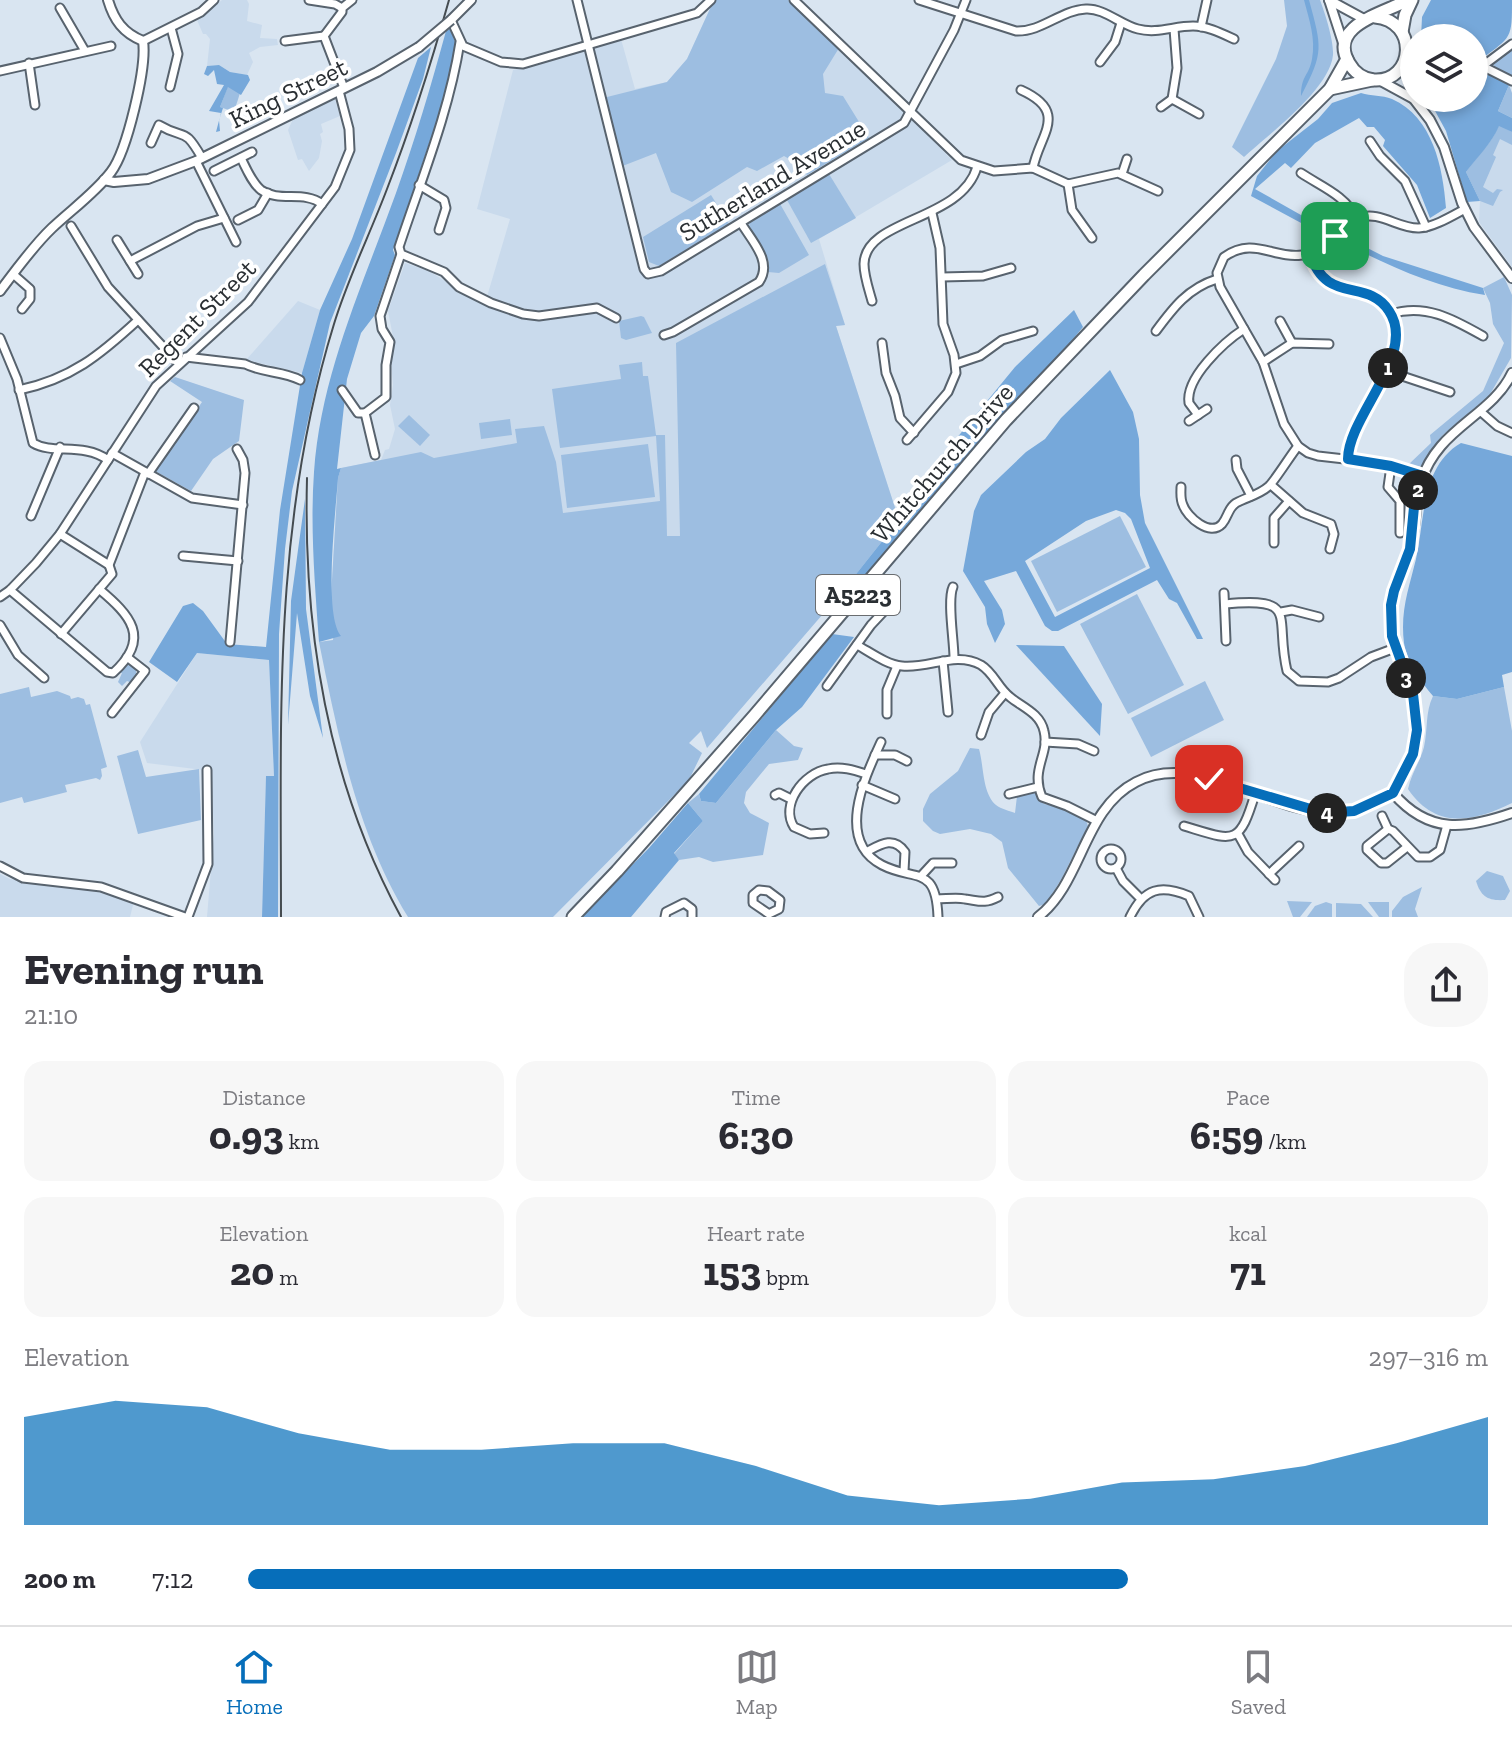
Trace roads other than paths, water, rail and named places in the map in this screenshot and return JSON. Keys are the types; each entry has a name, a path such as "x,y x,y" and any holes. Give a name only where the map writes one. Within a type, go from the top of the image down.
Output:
{"main road":[{"name":"Whitchurch Drive","path":"573,917 744,728 1006,420 1144,275 1330,89 1346,53 1351,30 1410,0"},
{"name":"Whitchurch Drive","path":"1403,24 1410,0"},
{"path":"1370,18 1390,21 1400,30"},
{"path":"1346,53 1354,71 1376,80"},
{"path":"1330,89 1389,77 1400,65"}],"street":[{"path":"108,0 125,32 143,41"},
{"path":"143,41 201,12 214,0"},
{"path":"309,0 342,8"},
{"path":"285,41 324,36 342,8 352,0"},
{"name":"King Street","path":"104,180 148,179 199,160 419,47 471,0"},
{"path":"577,0 589,44"},
{"path":"460,42 501,62 523,64 697,13 711,0"},
{"path":"794,0 961,160 1003,172 1033,168 1068,184 1111,173 1122,174 1158,191"},
{"path":"919,0 1010,30 1023,31 1088,4 1121,23 1147,31 1201,27 1234,39"},
{"path":"912,111 962,15 966,0"},
{"path":"1201,27 1207,0"},
{"path":"1329,0 1370,18"},
{"path":"1329,0 1346,53"},
{"path":"60,8 85,51"},
{"path":"342,390 358,413 365,413 386,397 390,342 382,329 380,316 401,254 399,247 453,82 460,42 451,20"},
{"path":"1100,62 1115,42 1121,23"},
{"path":"170,87 178,54 171,28"},
{"path":"1161,107 1172,99 1177,68 1174,29"},
{"name":"Regent Street","path":"0,597 10,590 60,534 152,392 178,363 248,302 340,179 350,150 349,129 342,89 324,36"},
{"path":"0,291 49,231 115,166 138,94 144,64 143,41"},
{"name":"Sutherland Avenue","path":"589,44 644,269 648,274 661,271 904,123 912,111"},
{"path":"1488,62 1512,44"},
{"path":"0,71 111,46"},
{"path":"29,63 35,105"},
{"path":"1488,67 1512,81"},
{"path":"1376,80 1400,92"},
{"path":"1021,90 1039,102 1046,110 1049,121 1047,135 1036,154 1033,168"},
{"path":"1172,99 1199,114"},
{"path":"1424,112 1444,147 1474,227 1512,278"},
{"path":"151,143 159,125 184,133 191,139 236,242"},
{"path":"1370,141 1405,181 1426,227"},
{"path":"214,171 252,152"},
{"path":"241,158 257,186 268,193 309,197 322,204"},
{"path":"1122,174 1127,159"},
{"path":"872,301 864,264 866,253 872,245 913,218 946,206 974,177 977,167"},
{"path":"1301,173 1314,176 1341,197 1350,205 1357,219"},
{"path":"1068,184 1072,210 1092,238"},
{"path":"419,185 443,199 446,208 439,230"},
{"path":"443,199 452,191"},
{"path":"238,220 258,210 268,193"},
{"path":"1423,476 1391,466 1318,456 1298,446 1284,424 1263,362 1217,279 1218,267 1224,257 1237,250 1260,247 1288,255 1310,253 1327,244 1344,226 1357,219 1373,216 1409,227 1426,227 1465,209"},
{"path":"907,440 948,392 956,364 943,324 939,238 932,213"},
{"path":"130,261 197,226 224,218"},
{"path":"664,335 759,282 765,274 765,263 741,223"},
{"path":"71,226 108,287 178,363"},
{"path":"117,240 138,274"},
{"path":"1310,253 1322,276 1331,284 1372,295 1391,314 1394,340 1387,371 1350,440 1348,459"},
{"path":"401,254 444,272 463,289 523,314 539,316 597,308 616,318"},
{"path":"942,277 983,276 1011,268"},
{"path":"13,274 30,289 30,299 22,309"},
{"path":"1156,331 1165,325 1173,307 1193,290 1217,279"},
{"path":"1391,314 1408,309 1431,311 1483,336"},
{"path":"19,390 57,380 77,369 138,320"},
{"path":"1280,321 1292,343"},
{"path":"1474,331 1478,323"},
{"path":"1198,415 1189,403 1189,390 1213,354 1226,340 1244,329"},
{"path":"956,364 980,356 1002,340 1033,331"},
{"path":"0,338 19,390 33,443 40,447 60,447 110,456 192,498 243,505"},
{"path":"882,343 886,373 900,418 914,433"},
{"path":"1263,362 1292,343 1329,344"},
{"path":"186,357 245,364 251,368 286,373 300,380"},
{"path":"1387,371 1450,392"},
{"path":"1038,917 1064,885 1104,808 1122,790 1154,775 1195,775 1302,808 1337,813 1354,811 1393,793 1413,754 1417,730 1413,694 1395,648 1391,605 1410,549 1414,507 1423,476 1442,444 1500,393 1512,373"},
{"path":"109,565 146,473 194,408"},
{"path":"1189,421 1207,409"},
{"path":"1480,411 1497,426 1512,432"},
{"path":"365,413 375,455"},
{"path":"1181,487 1186,512 1208,528 1217,527 1233,505 1271,485 1298,446"},
{"path":"31,516 60,447"},
{"path":"230,642 245,466 237,449"},
{"path":"1236,460 1237,469 1251,496"},
{"path":"245,466 254,464"},
{"path":"1391,466 1388,487 1400,501 1400,533"},
{"path":"1271,485 1303,513 1331,524 1334,534 1330,549"},
{"path":"1170,499 1181,499"},
{"path":"1274,543 1274,518 1289,501"},
{"path":"60,534 109,565 112,574 61,634"},
{"path":"183,556 238,561"},
{"path":"194,567 195,557"},
{"path":"10,590 109,673 115,672 127,657 134,640 124,610 99,589"},
{"path":"949,589 954,658"},
{"path":"1224,593 1226,641"},
{"path":"1225,604 1273,604 1281,612 1287,671 1299,681 1328,682 1371,657 1395,648"},
{"path":"827,686 886,609"},
{"path":"1281,612 1292,610 1319,617"},
{"path":"1306,624 1309,614"},
{"path":"0,625 18,655 44,678"},
{"path":"857,645 897,666 922,667 954,658 983,666 1005,693 1039,717 1045,731 1036,776 1042,797 1097,821"},
{"path":"112,713 145,671 127,657"},
{"path":"943,661 948,712"},
{"path":"887,714 887,690 897,666"},
{"path":"981,735 989,712 1005,693"},
{"path":"881,742 858,795 860,836 880,864 921,876 931,886 937,899 938,917"},
{"path":"1045,742 1078,744 1094,751"},
{"path":"875,755 895,755 907,761"},
{"path":"827,758 828,769"},
{"path":"824,833 810,834 794,827 788,813 791,799 813,775 828,769 843,768 866,774"},
{"path":"0,866 23,878 101,887 186,917 208,864 207,770"},
{"path":"862,785 895,799"},
{"path":"1009,794 1038,787"},
{"path":"775,795 779,793 791,799"},
{"path":"1393,793 1412,810 1447,825 1477,825 1512,813"},
{"path":"1184,826 1226,838 1238,834 1246,822 1255,794"},
{"path":"1382,816 1388,829 1418,857 1435,854 1445,840 1447,825"},
{"path":"1388,829 1367,846 1367,850 1381,863 1387,863 1407,847"},
{"path":"1238,834 1248,852 1272,877 1299,846"},
{"path":"868,851 886,842 895,843 905,852 904,871"},
{"path":"921,876 933,863 952,863"},
{"path":"1116,868 1123,881 1140,898"},
{"path":"1130,917 1140,898 1161,889 1189,896 1199,917"},
{"path":"937,899 965,898 987,903 998,897"},
{"path":"665,917 666,912 684,903 692,909 692,917"}],"railway":[{"path":"281,917 285,618 290,545 300,471 314,398 334,324 404,142 449,0"},
{"path":"307,478 310,592 315,648 325,704 355,813 401,917"}]}
